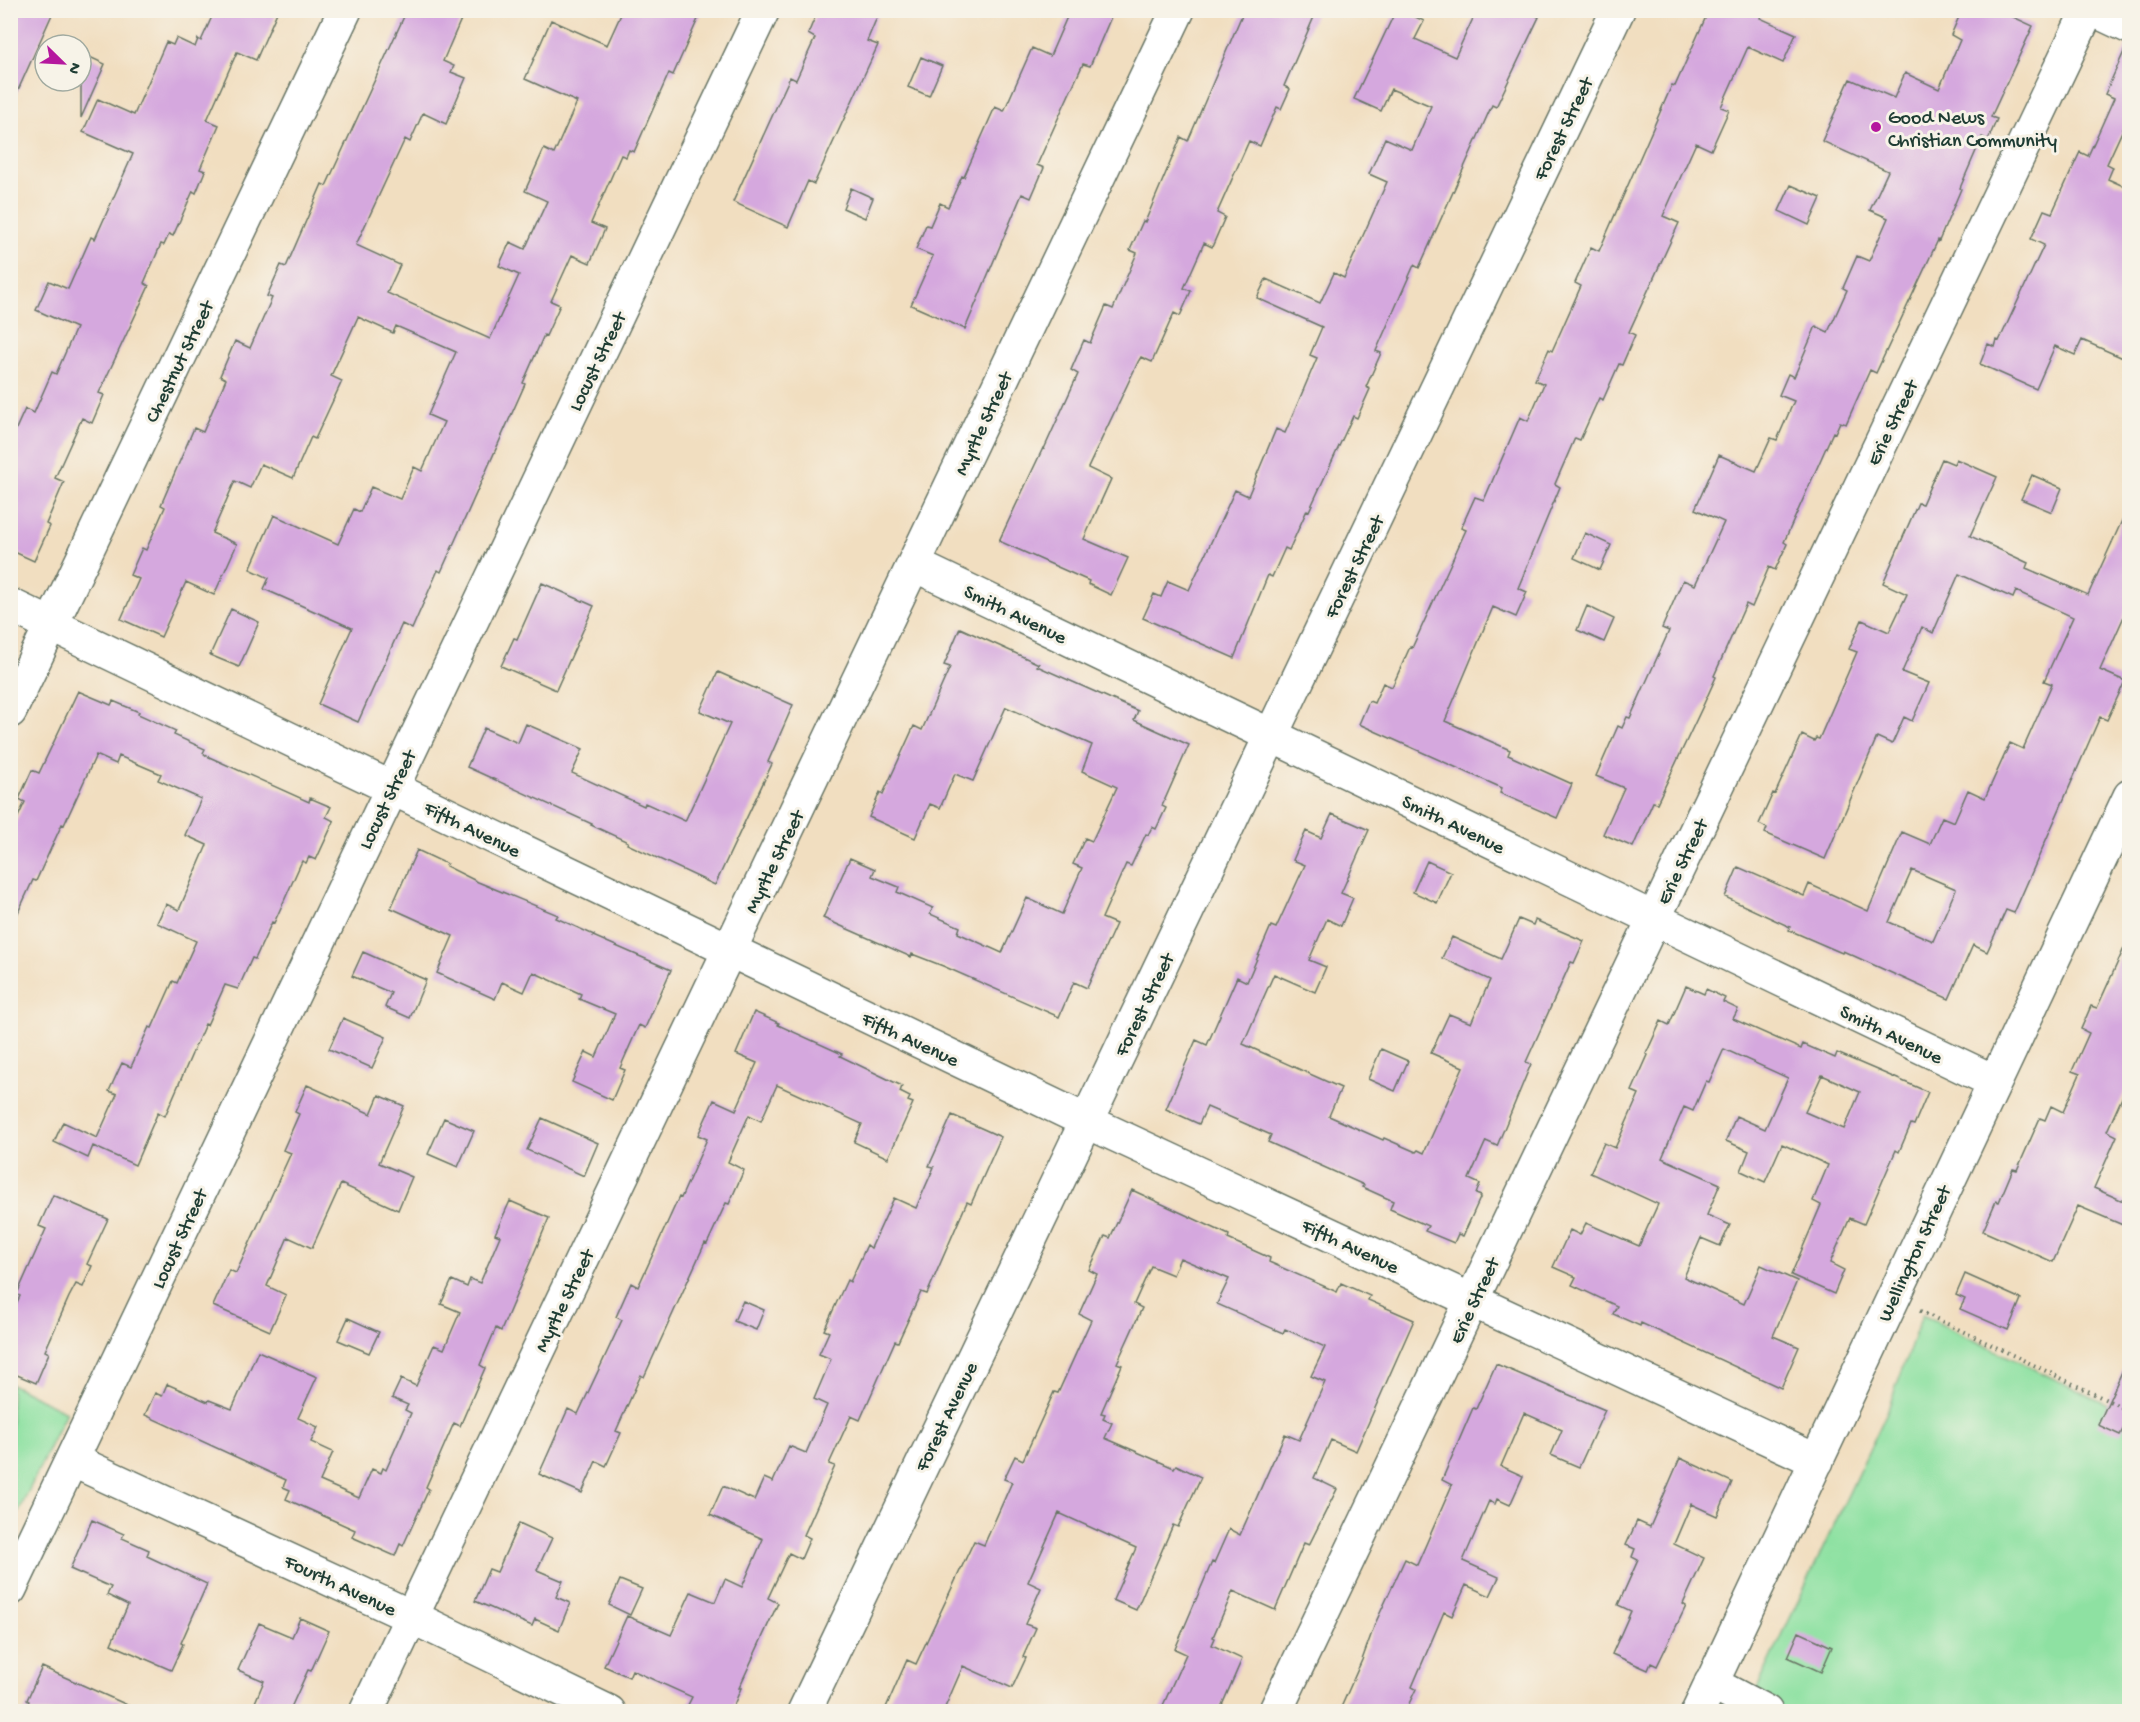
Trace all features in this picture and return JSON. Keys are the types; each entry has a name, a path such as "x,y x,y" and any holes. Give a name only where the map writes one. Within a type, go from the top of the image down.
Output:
{"street":[{"name":"Chestnut Street","path":"10,711 345,10"},
{"name":"Locust Street","path":"10,1589 763,10"},
{"name":"Myrtle Street","path":"366,1712 1178,10"},
{"name":"Forest Street","path":"1086,1121 1618,10"},
{"name":"Erie Street","path":"1275,1712 2088,10"},
{"path":"2094,10 2130,27"},
{"name":"Smith Avenue","path":"915,565 1993,1081"},
{"name":"Fifth Avenue","path":"10,604 1086,1121 1817,1461"},
{"name":"Wellington Street","path":"1704,1697 1817,1461 1993,1081 2130,796"},
{"name":"Forest Avenue","path":"804,1712 1086,1121"},
{"name":"Fourth Avenue","path":"72,1460 412,1617 609,1712"},
{"path":"1704,1697 1766,1712"}],"path":[{"path":"1920,1311 2130,1411"}],"green space":[{"path":"1922,1315 2129,1415 2129,1711 1746,1712 1887,1412"},
{"path":"11,1384 66,1412 11,1528"}],"building":[{"path":"10,10 54,10 44,33 33,33 33,57 10,108"},
{"path":"215,10 278,10 256,60 237,52 207,120 219,125 200,169 205,171 196,193 193,191 173,236 169,234 164,245 161,244 144,283 149,286 99,393 104,395 92,423 82,418 55,478 64,482 46,524 50,526 34,561 10,550 10,442 25,409 34,413 52,372 56,374 76,328 36,310 49,281 68,289 91,237 95,239 133,154 83,132 98,99 134,115 166,42 173,45 176,38 195,47 198,39 201,41"},
{"path":"407,10 465,10 443,61 454,66 451,72 466,78 446,124 423,113 410,142 405,139 356,245 400,265 387,293 490,339 519,275 499,266 510,242 525,249 547,201 525,191 544,149 554,154 577,102 525,79 551,20 607,45 623,10 702,10 673,75 669,73 634,152 629,150 626,157 621,155 591,223 605,229 590,263 572,255 551,301 560,305 546,336 544,335 523,383 525,384 441,572 438,570 412,629 402,624 358,722 318,704 352,628 264,589 269,578 250,569 274,515 338,544 354,509 360,512 371,487 400,499 414,467 422,471 444,422 428,415 456,352 396,326 393,333 358,317 331,376 342,381 315,439 311,437 293,478 261,464 250,488 235,481 212,533 237,544 214,595 186,582 161,637 121,619 139,579 130,575 142,548 146,550 165,507 161,505 194,428 203,432 226,379 220,376 235,341 250,348 272,298 267,296 281,265 286,267 322,184 326,186"},
{"path":"818,10 880,10 867,41 878,45 814,184 808,181 788,227 733,202 790,77 796,80 815,38 808,34"},
{"path":"1070,10 1114,10 1090,66 1083,64 1037,165 1044,168 1031,198 1022,194 965,329 911,305 933,256 916,249 926,225 930,226 940,203 948,207 995,107 1004,111 1032,48 1050,56"},
{"path":"1244,10 1317,10 1284,86 1290,89 1281,109 1277,107 1260,146 1249,141 1217,213 1225,217 1212,247 1204,243 1184,288 1191,291 1180,316 1174,313 1152,362 1141,357 1088,468 1111,479 1084,539 1128,558 1111,595 1088,584 1089,581 999,541 1078,374 1071,370 1084,340 1090,343 1106,306 1113,309 1137,253 1130,250 1143,221 1145,222 1181,137 1188,141"},
{"path":"1396,10 1401,10 1424,21 1415,39 1455,57 1477,10 1524,10 1539,17 1496,107 1492,105 1419,268 1414,265 1376,351 1381,353 1366,387 1370,389 1357,418 1353,416 1289,550 1285,548 1272,577 1268,575 1234,658 1143,618 1154,594 1161,597 1168,581 1189,590 1235,490 1248,496 1276,429 1285,433 1317,358 1310,355 1322,327 1257,298 1266,279 1320,303 1334,273 1344,278 1387,182 1369,174 1385,138 1412,150 1431,106 1391,89 1381,111 1354,99"},
{"path":"1709,10 1764,10 1760,18 1796,34 1783,63 1748,47 1721,107 1729,110 1711,150 1696,143 1663,216 1679,223 1629,332 1635,335 1622,365 1619,364 1603,400 1599,398 1580,440 1575,438 1555,484 1560,487 1518,588 1527,592 1516,617 1493,607 1445,721 1510,750 1508,755 1572,784 1557,818 1500,793 1502,788 1359,724 1369,701 1374,703 1383,683 1392,687 1466,530 1461,528 1475,497 1484,500 1520,417 1528,421 1544,384 1535,380 1549,349 1552,351 1581,286 1575,283 1591,247 1599,251 1672,85 1675,86"},
{"path":"1962,10 1998,10 2033,26 1991,117 1997,119 1988,140 1982,137 1939,241 1876,373 1870,370 1846,424 1840,422 1835,433 1833,432 1784,542 1787,544 1775,570 1769,567 1752,607 1746,604 1702,708 1657,803 1653,802 1633,847 1603,834 1624,788 1596,776 1618,726 1622,728 1627,717 1630,718 1669,631 1662,628 1683,580 1695,585 1724,522 1695,509 1719,455 1756,471 1771,438 1777,440 1794,401 1779,395 1788,374 1794,377 1816,326 1828,332 1847,290 1843,288 1857,256 1869,261 1888,218 1870,210 1888,171 1822,141 1850,79 1894,98 1905,73 1939,89 1960,40 1951,35"},
{"path":"2127,45 2130,45 2130,114 2107,164 2113,167 2108,179 2130,189 2130,361 2082,340 2075,355 2055,346 2036,389 1980,364 1988,344 1995,347 1997,340 1999,341 2044,245 2031,239 2044,210 2052,213 2080,152 2088,156 2114,98 2105,94"},
{"path":"921,57 942,66 929,96 908,87"},
{"path":"93,58 105,64 93,91"},
{"path":"81,93 92,93 81,118"},
{"path":"1791,185 1821,198 1809,225 1779,211"},
{"path":"851,188 873,198 865,218 843,208"},
{"path":"1942,459 1954,464 1956,459 1997,477 1970,536 2028,563 2026,568 2088,595 2130,503 2130,603 2100,670 2125,681 2107,720 2100,717 2014,913 2006,910 1987,952 1973,945 1949,999 1843,951 1842,953 1789,930 1790,927 1725,897 1738,867 1804,896 1809,884 1868,911 1902,832 1930,844 1942,817 1954,822 1968,790 1985,798 2010,743 2023,749 2052,684 2044,681 2073,617 2016,591 2013,598 1959,574 1933,633 1922,627 1902,672 1929,683 1912,721 1904,717 1892,744 1877,737 1825,859 1765,833 1767,828 1759,824 1802,735 1814,741 1816,738 1819,739 1857,652 1849,649 1862,620 1889,632 1907,594 1883,583 1918,503 1922,504","holes":["1912,870 1956,889 1933,941 1889,922"]},
{"path":"2032,475 2062,488 2052,512 2021,499"},
{"path":"1585,533 1611,545 1600,570 1574,558"},
{"path":"542,583 594,606 556,690 501,666 514,638 517,639"},
{"path":"1587,606 1614,619 1604,642 1577,630"},
{"path":"231,609 259,622 239,667 210,655"},
{"path":"960,628 1039,664 1037,666 1138,711 1134,720 1189,745 1162,806 1166,808 1156,829 1152,827 1148,835 1146,834 1131,866 1126,864 1102,918 1116,924 1087,988 1074,982 1059,1017 943,966 912,954 911,957 823,918 850,858 875,869 872,876 899,887 897,892 933,908 930,914 960,927 958,933 1002,953 1027,898 1062,914 1082,868 1073,864 1085,838 1092,841 1117,787 1082,771 1092,745 1006,707 973,781 955,774 940,808 930,804 915,838 869,817 880,792 883,794 914,726 922,730 950,667 944,665"},
{"path":"718,672 793,705 768,762 772,764 715,885 627,844 628,842 592,824 467,767 484,728 518,743 526,724 583,749 572,773 644,806 645,803 685,821 730,724 700,711"},
{"path":"78,691 111,705 113,701 139,712 138,714 176,731 174,735 205,749 203,753 207,756 309,802 310,798 331,807 326,817 334,821 316,860 309,857 306,863 302,861 274,923 272,922 255,959 252,958 238,989 225,985 207,1025 205,1024 165,1116 158,1112 135,1165 93,1146 88,1158 54,1142 63,1122 97,1138 117,1094 109,1091 122,1063 131,1067 173,981 177,983 196,941 157,923 166,904 179,910 207,845 185,835 201,799 158,780 161,774 119,756 116,764 96,755 64,825 62,824 36,881 33,880 10,930 10,834 25,802 19,799 32,770 39,773"},
{"path":"1332,814 1369,830 1341,893 1353,898 1341,926 1327,919 1309,960 1326,967 1315,992 1274,974 1243,1044 1341,1088 1329,1116 1383,1140 1384,1138 1416,1152 1418,1150 1424,1153 1463,1067 1431,1053 1449,1014 1471,1023 1490,980 1442,958 1452,937 1501,959 1519,919 1533,925 1535,920 1584,941 1574,963 1571,962 1526,1062 1531,1064 1497,1146 1486,1141 1469,1179 1480,1184 1476,1194 1481,1196 1463,1236 1458,1234 1454,1243 1425,1231 1428,1226 1390,1209 1393,1201 1362,1187 1364,1185 1268,1142 1271,1135 1207,1107 1199,1124 1166,1109 1196,1040 1207,1045 1237,977 1247,982 1271,926 1276,928 1305,865 1293,860 1306,831 1321,838"},
{"path":"417,850 478,882 558,915 556,918 671,970 645,1028 639,1025 620,1068 625,1070 612,1100 572,1082 586,1052 596,1057 615,1014 579,999 581,994 533,972 524,992 502,982 495,999 437,973 453,936 391,908"},
{"path":"1427,861 1451,872 1437,903 1413,892"},
{"path":"2130,935 2130,1080 2107,1131 2117,1136 2094,1188 2130,1204 2130,1228 2078,1206 2053,1262 1983,1231 2013,1169 2017,1170 2040,1118 2045,1120 2051,1106 2063,1112 2080,1074 2072,1071 2089,1033 2081,1029 2091,1006 2097,1008"},
{"path":"363,952 426,980 410,1018 385,1007 391,993 352,976"},
{"path":"1686,986 1704,994 1706,989 1725,998 1723,1002 1738,1009 1733,1019 1801,1049 1803,1044 1835,1058 1837,1053 1928,1092 1914,1125 1911,1124 1899,1152 1896,1150 1864,1224 1850,1218 1830,1263 1844,1270 1834,1294 1791,1275 1821,1205 1813,1201 1828,1165 1782,1144 1765,1182 1741,1171 1749,1151 1726,1141 1736,1116 1765,1129 1788,1078 1724,1049 1693,1111 1684,1107 1662,1158 1720,1184 1707,1215 1730,1225 1720,1246 1701,1238 1684,1277 1744,1304 1761,1265 1797,1281 1773,1336 1799,1347 1781,1388 1641,1323 1640,1326 1613,1314 1617,1306 1572,1285 1576,1277 1553,1267 1570,1230 1580,1235 1586,1223 1639,1246 1658,1204 1590,1173 1604,1143 1615,1148 1639,1094 1632,1091 1648,1055 1646,1054 1661,1021 1669,1025","holes":["1822,1075 1860,1092 1844,1129 1805,1112"]},
{"path":"754,1012 902,1086 900,1092 910,1097 908,1101 913,1103 888,1158 854,1142 862,1124 777,1085 761,1121 749,1115 728,1162 744,1170 729,1204 726,1203 707,1244 705,1243 644,1377 641,1375 616,1431 621,1433 606,1466 596,1461 582,1493 539,1474 568,1409 578,1414 622,1320 616,1317 631,1283 638,1287 679,1197 681,1198 707,1139 698,1135 714,1100 736,1110 757,1063 736,1054"},
{"path":"343,1018 386,1037 372,1068 329,1049"},
{"path":"1381,1049 1408,1061 1395,1091 1368,1079"},
{"path":"307,1085 371,1114 379,1095 404,1106 379,1163 412,1177 398,1210 341,1184 312,1248 288,1237 267,1286 286,1295 270,1331 213,1306 229,1270 236,1273 291,1153 283,1150 299,1114 295,1112"},
{"path":"952,1115 1001,1137 971,1204 967,1202 927,1294 921,1292 898,1342 895,1341 860,1420 851,1416 829,1464 835,1466 804,1535 810,1538 801,1559 789,1553 768,1598 778,1603 739,1688 741,1688 731,1712 702,1712 688,1705 692,1697 632,1670 629,1677 604,1666 627,1616 671,1635 691,1592 715,1602 725,1579 742,1587 763,1539 710,1515 723,1486 754,1500 764,1478 773,1482 789,1446 806,1453 827,1405 814,1399 831,1359 819,1354 829,1332 824,1330 847,1280 850,1282 867,1245 871,1248 894,1198 916,1208 934,1167 929,1166"},
{"path":"444,1118 474,1131 458,1167 428,1154"},
{"path":"542,1118 598,1143 584,1176 527,1150"},
{"path":"1132,1190 1229,1235 1228,1239 1270,1258 1269,1262 1337,1292 1341,1283 1370,1296 1368,1300 1414,1320 1356,1451 1331,1440 1314,1478 1337,1489 1309,1545 1304,1543 1275,1610 1233,1591 1213,1637 1215,1638 1212,1645 1242,1659 1219,1712 1160,1712 1186,1654 1175,1649 1212,1562 1214,1563 1229,1529 1240,1535 1285,1434 1299,1440 1325,1382 1311,1376 1325,1347 1285,1329 1283,1333 1217,1304 1229,1279 1180,1258 1173,1275 1151,1266 1134,1304 1142,1308 1117,1363 1122,1365 1101,1413 1105,1414 1103,1419 1112,1423 1105,1438 1174,1468 1176,1465 1201,1477 1178,1527 1173,1525 1136,1610 1113,1600 1136,1548 1059,1513 1028,1582 1041,1588 1025,1624 1036,1628 1023,1657 1026,1658 1012,1688 963,1666 943,1712 884,1712 907,1660 916,1664 974,1541 984,1545 1012,1482 1004,1479 1015,1456 1023,1460 1054,1392 1058,1393 1091,1320 1079,1314 1097,1274 1089,1270 1105,1236 1110,1238"},
{"path":"53,1195 108,1219 87,1264 92,1266 83,1287 76,1284 45,1351 49,1353 36,1383 10,1372 10,1317 20,1296 17,1294 46,1229 39,1226"},
{"path":"510,1201 549,1218 501,1331 496,1328 480,1365 485,1368 460,1426 454,1423 426,1487 429,1489 403,1546 400,1544 395,1556 352,1537 355,1530 286,1499 290,1490 283,1487 286,1480 145,1415 155,1393 162,1396 167,1384 208,1402 209,1400 232,1409 258,1351 317,1377 298,1418 318,1427 311,1442 333,1452 320,1481 359,1498 372,1469 381,1473 383,1468 386,1470 411,1413 405,1410 408,1405 392,1398 401,1379 416,1386 434,1345 444,1349 460,1312 441,1304 452,1280 467,1287 470,1279 480,1283 500,1236 495,1234"},
{"path":"1965,1274 2021,1299 2008,1330 1960,1309 1965,1299 1956,1295"},
{"path":"743,1301 764,1310 756,1330 734,1321"},
{"path":"348,1318 379,1332 369,1353 338,1340"},
{"path":"2130,1354 2130,1416 2120,1435 2098,1425"},
{"path":"1496,1364 1605,1410 1579,1467 1551,1455 1562,1430 1524,1413 1501,1466 1523,1476 1510,1505 1497,1499 1495,1504 1489,1501 1463,1561 1499,1577 1490,1596 1466,1585 1452,1616 1444,1612 1412,1687 1416,1689 1405,1712 1339,1712 1375,1624 1405,1559 1417,1565 1452,1485 1442,1480 1473,1408 1476,1409"},
{"path":"1680,1458 1732,1482 1717,1516 1691,1504 1674,1544 1704,1558 1683,1604 1686,1606 1657,1666 1651,1663 1648,1670 1612,1654 1631,1611 1618,1605 1638,1560 1632,1557 1635,1549 1626,1545 1637,1521 1650,1527"},
{"path":"92,1520 124,1534 122,1538 149,1550 147,1556 207,1584 171,1670 111,1644 128,1605 107,1595 111,1587 70,1569"},
{"path":"519,1523 552,1538 537,1570 563,1581 556,1597 570,1603 559,1630 535,1619 532,1626 475,1601 489,1569 497,1572"},
{"path":"620,1580 642,1589 630,1615 609,1605"},
{"path":"300,1618 329,1631 311,1671 308,1670 289,1712 251,1712 264,1681 238,1670 259,1623 292,1637"},
{"path":"1799,1632 1832,1647 1821,1672 1788,1657"},
{"path":"42,1667 143,1712 24,1712"}],"place":[{"name":"Good News Christian Community","path":"1876,127"}]}
